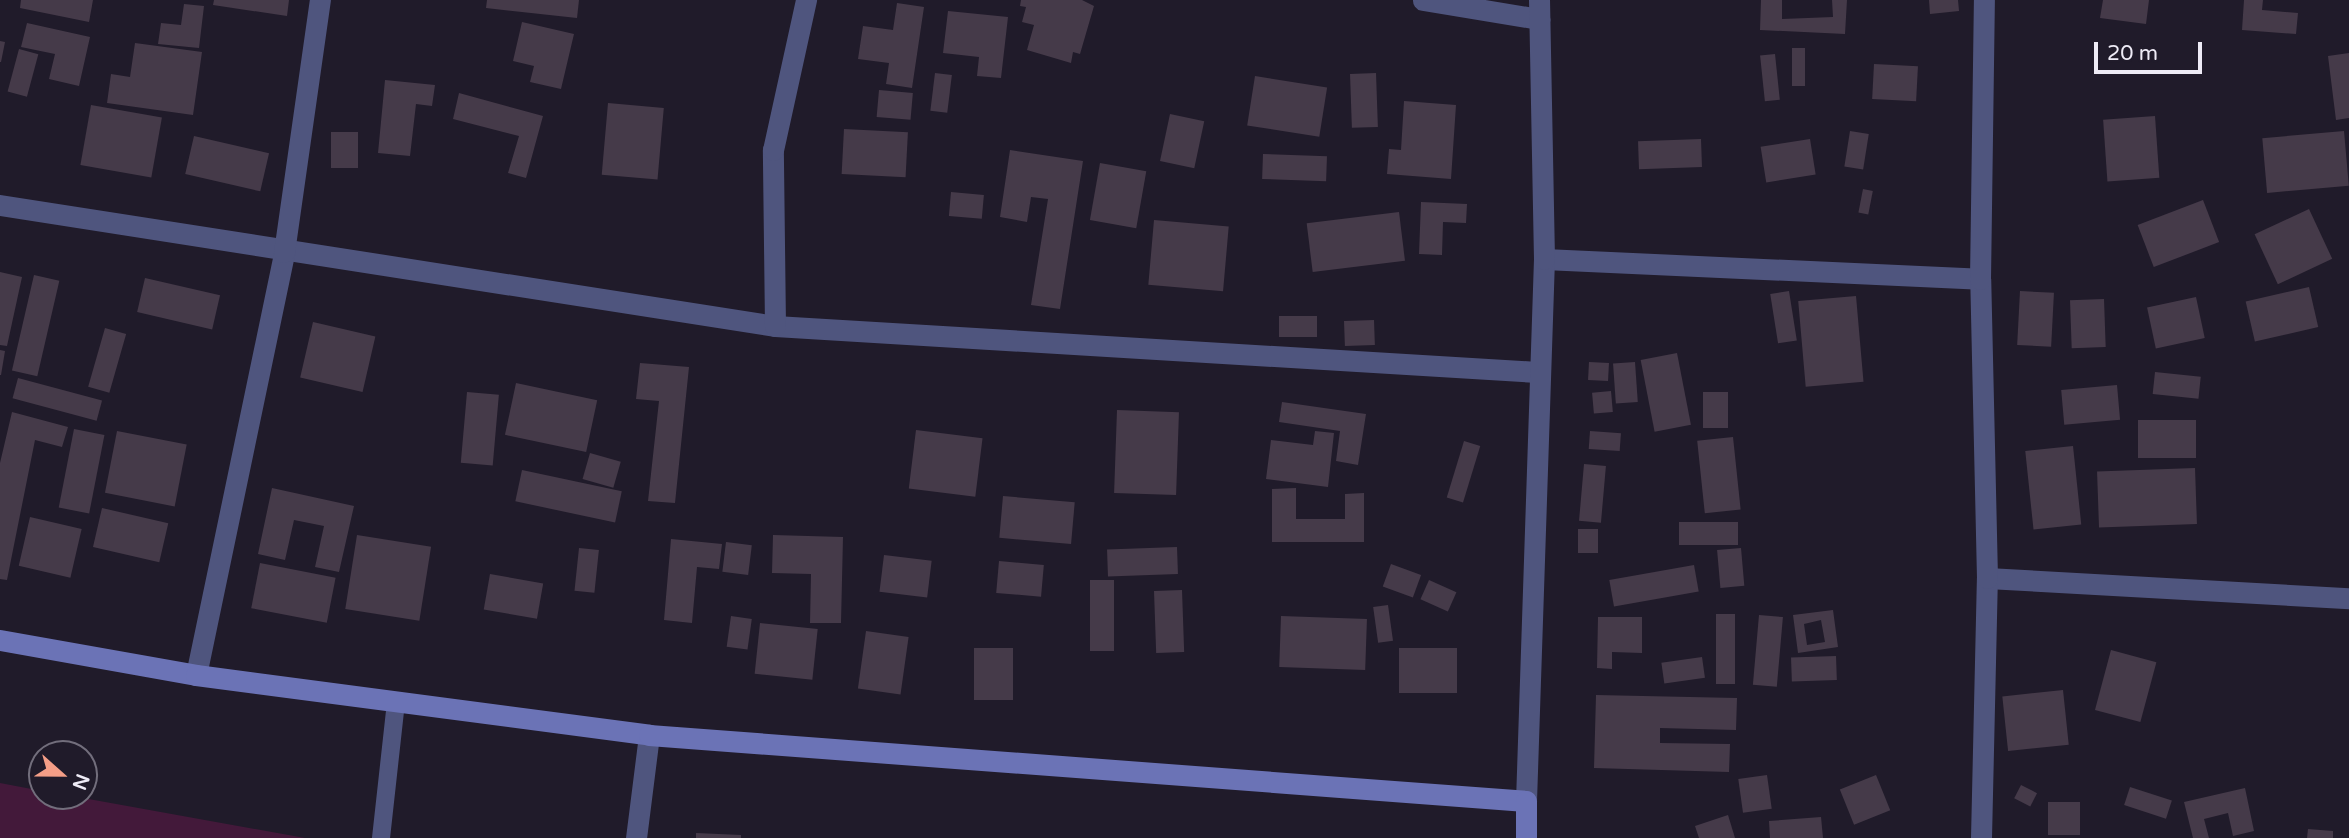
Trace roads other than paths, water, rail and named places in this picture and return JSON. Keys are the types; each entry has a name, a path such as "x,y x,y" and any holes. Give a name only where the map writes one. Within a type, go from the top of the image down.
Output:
{"street":[{"path":"196,675 284,252 320,0"},
{"path":"775,326 773,150 806,0"},
{"path":"1423,0 1539,10 1544,259 1537,372 1526,838"},
{"path":"1982,838 1987,578 1980,279 1984,0"},
{"path":"0,205 284,252 775,326 1537,372"},
{"path":"1544,259 1980,279"},
{"path":"1987,578 2349,598"},
{"path":"0,640 196,675 649,734 1526,801"},
{"path":"636,838 649,734"}],"lane":[{"path":"381,838 396,702"}]}
